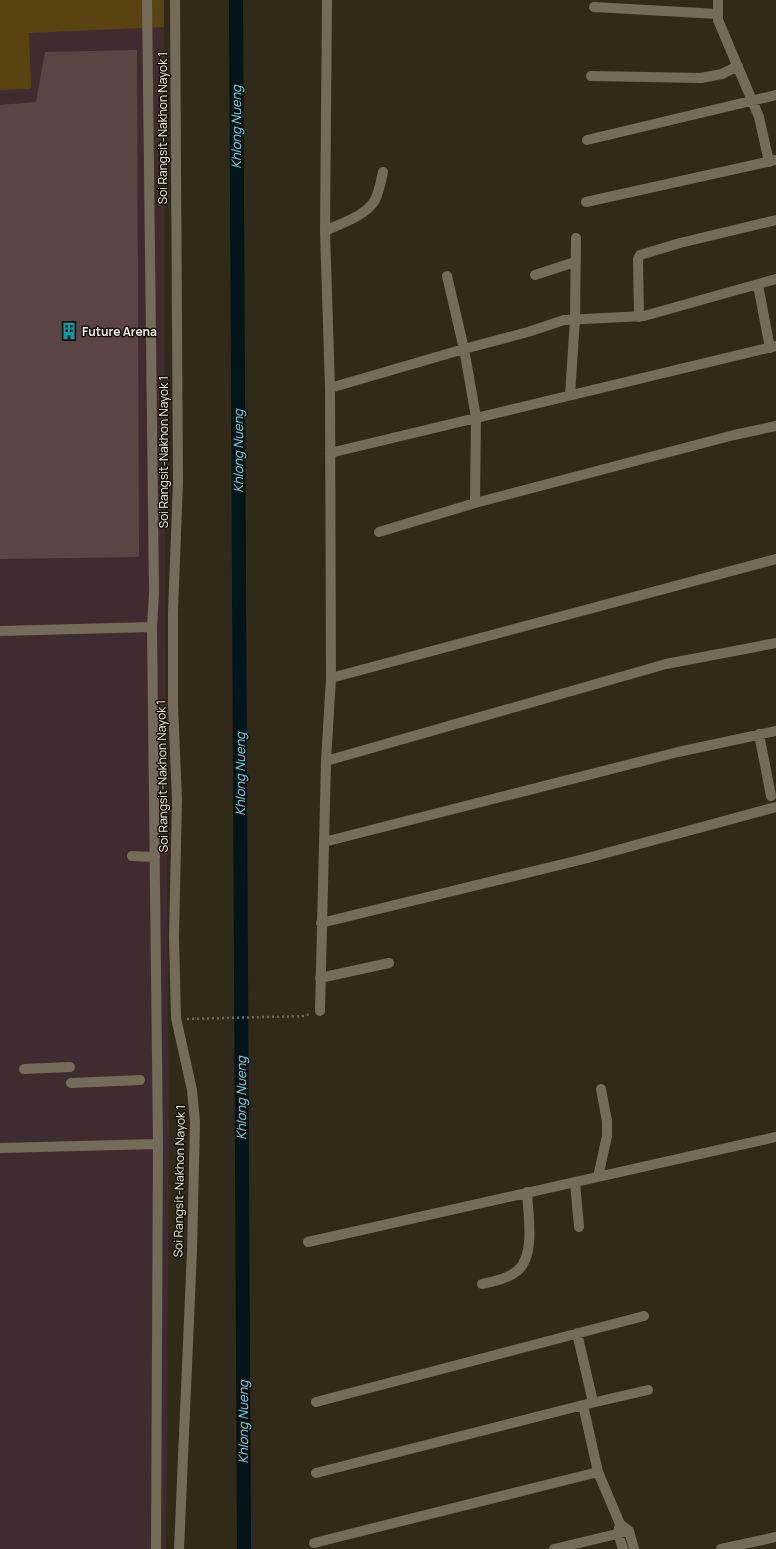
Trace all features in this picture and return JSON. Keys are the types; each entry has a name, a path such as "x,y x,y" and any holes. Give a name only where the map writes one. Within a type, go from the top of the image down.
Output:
{"street":[{"path":"147,0 154,593 152,627 158,1144 156,1549"},
{"name":"Soi Rangsit-Nakhon Nayok 1","path":"175,0 178,482 173,612 173,706 177,800 174,937 176,1018 192,1090 195,1122 192,1251 179,1549"},
{"path":"320,1011 326,761 331,678 330,388 325,231 326,0"},
{"path":"586,202 772,161 754,101 720,27 718,0"},
{"path":"594,7 718,14"},
{"path":"591,76 701,78 722,74 738,66"},
{"path":"587,140 776,96"},
{"path":"325,231 357,216 366,210 375,200 383,172"},
{"path":"639,317 638,259 640,255 680,242 776,220"},
{"path":"570,395 575,319 576,238"},
{"path":"535,275 575,262"},
{"path":"447,276 464,348 476,417 475,503"},
{"path":"330,388 464,348 575,319 639,317 776,279"},
{"path":"330,453 773,347 758,285"},
{"path":"379,532 475,503 734,435 776,426"},
{"path":"331,678 776,559"},
{"path":"0,631 152,627"},
{"path":"326,761 666,664 776,643"},
{"path":"324,842 678,752 776,731"},
{"path":"759,734 771,796"},
{"path":"321,923 584,859 776,807"},
{"path":"132,856 155,857"},
{"path":"320,978 389,964"},
{"path":"24,1069 70,1067"},
{"path":"71,1083 140,1080"},
{"path":"598,1177 607,1128 601,1089"},
{"path":"308,1242 527,1192 776,1138"},
{"path":"0,1148 158,1144"},
{"path":"575,1182 579,1227"},
{"path":"482,1284 505,1278 516,1272 526,1262 529,1248 527,1192"},
{"path":"316,1402 644,1316"},
{"path":"577,1333 593,1402"},
{"path":"316,1473 593,1402 648,1390"},
{"path":"582,1405 598,1472 619,1528 623,1549"},
{"path":"314,1543 598,1472"},
{"path":"554,1549 619,1528 629,1531 634,1549"},
{"path":"721,1549 776,1537"}],"path":[{"path":"191,1019 304,1016"}],"shaded area":[{"path":"0,0 164,0 165,636 169,1142 166,1549 0,1549"},
{"path":"0,0 164,0 164,27 29,33 31,89 0,90"}],"building":[{"name":"Future Arena","path":"137,50 139,557 0,559 0,105 36,102 45,52"}],"waterway":[{"name":"Khlong Nueng","path":"236,0 244,1549"}],"place":[{"name":"Future Arena","path":"69,331"}]}
